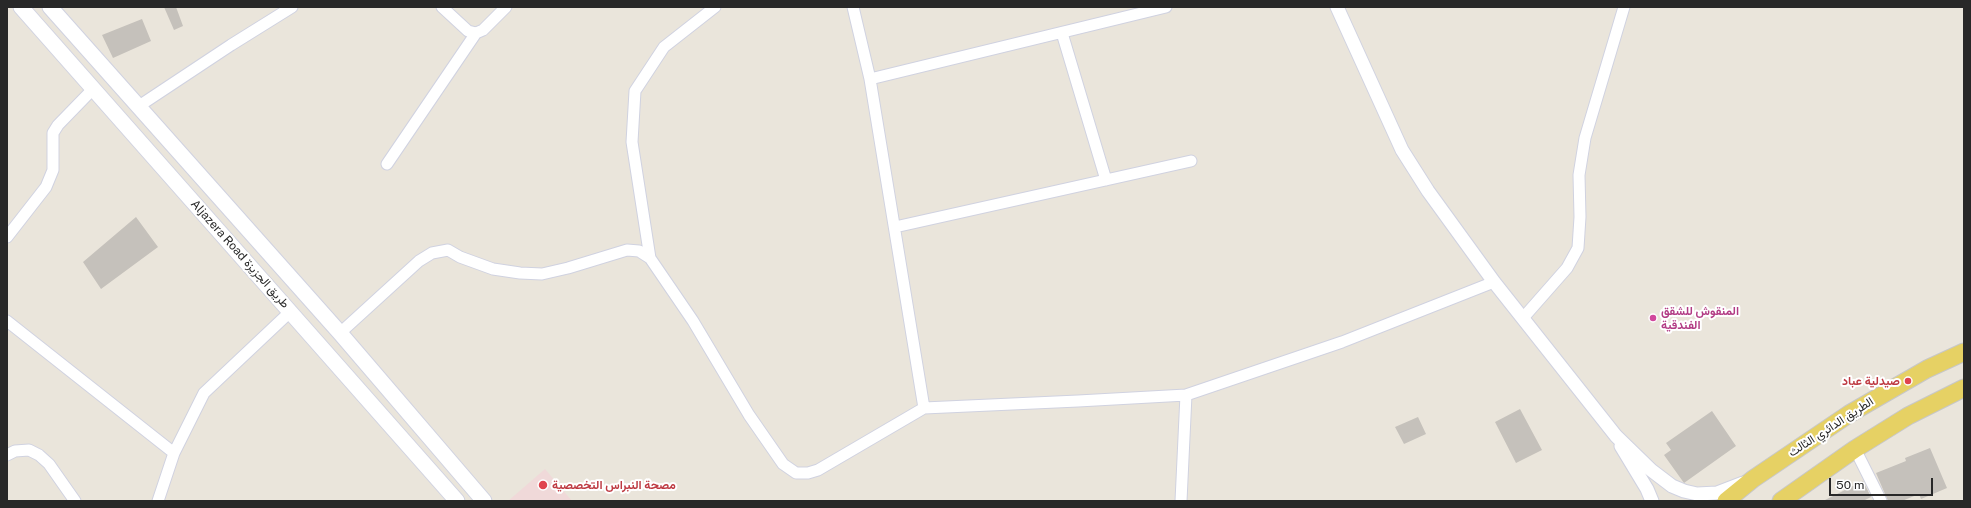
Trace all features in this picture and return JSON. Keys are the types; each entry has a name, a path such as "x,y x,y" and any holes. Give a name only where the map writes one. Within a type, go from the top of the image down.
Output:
{"main road":[{"name":"Aljazera Road طريق الجزيزة","path":"21,7 291,311 457,501"},
{"name":"Aljazera Road طريق الجزيزة","path":"50,7 340,333 484,501"},
{"name":"الطريق الدائري الثالث","path":"1726,501 1753,479 1849,414 1927,369 1964,352"},
{"path":"1781,501 1855,449 1908,416 1964,388"}],"street":[{"path":"139,106 231,45 292,7"},
{"path":"442,7 468,31 476,33"},
{"path":"387,164 476,33 483,30 506,7"},
{"path":"650,258 632,142 635,91 664,48 715,7"},
{"path":"853,7 870,79 924,408"},
{"path":"870,79 1166,7"},
{"path":"1337,7 1402,150 1451,225 1494,282 1616,436 1651,470 1672,486 1684,492 1697,494 1717,493 1753,479"},
{"path":"1523,318 1567,268 1578,248 1580,217 1579,175 1585,138 1624,7"},
{"path":"1062,33 1106,180"},
{"path":"7,237 46,187 53,170 53,133 58,124 93,89"},
{"path":"895,227 1191,161"},
{"path":"340,333 419,261 432,253 448,250 460,257 493,269 520,273 542,274 568,268 627,250 639,251 650,258 693,321 753,421 783,464 796,473 808,473 818,470 924,408 1186,395 1342,342 1494,282"},
{"path":"158,501 174,453 204,393 291,311"},
{"path":"7,321 174,453"},
{"path":"1181,501 1186,395"},
{"path":"1616,436 1631,464 1648,489 1652,501"},
{"path":"1855,449 1881,501"},
{"path":"7,455 15,451 29,450 39,454 49,464 75,501"}],"shaded area":[{"name":"مصحة النبراس التخصصية","path":"545,469 572,501 508,501"}],"building":[{"path":"164,7 176,7 183,26 174,30"},
{"path":"142,19 151,41 113,58 102,35"},
{"path":"136,217 158,247 101,289 83,262"},
{"path":"1520,409 1542,450 1516,463 1495,422"},
{"path":"1712,411 1736,446 1684,483 1664,455 1671,450 1666,443"},
{"path":"1418,417 1426,434 1404,444 1395,427"},
{"path":"1930,448 1947,488 1921,499 1919,494 1902,501 1888,501 1876,473 1906,461 1905,458"},
{"path":"1863,481 1871,497 1863,501 1823,501"}],"place":[{"name":"المنقوش للشقق الفندقية","path":"1653,318"},
{"name":"صيدلية عباد","path":"1908,381"},
{"name":"مصحة النبراس التخصصية","path":"543,485"}]}
